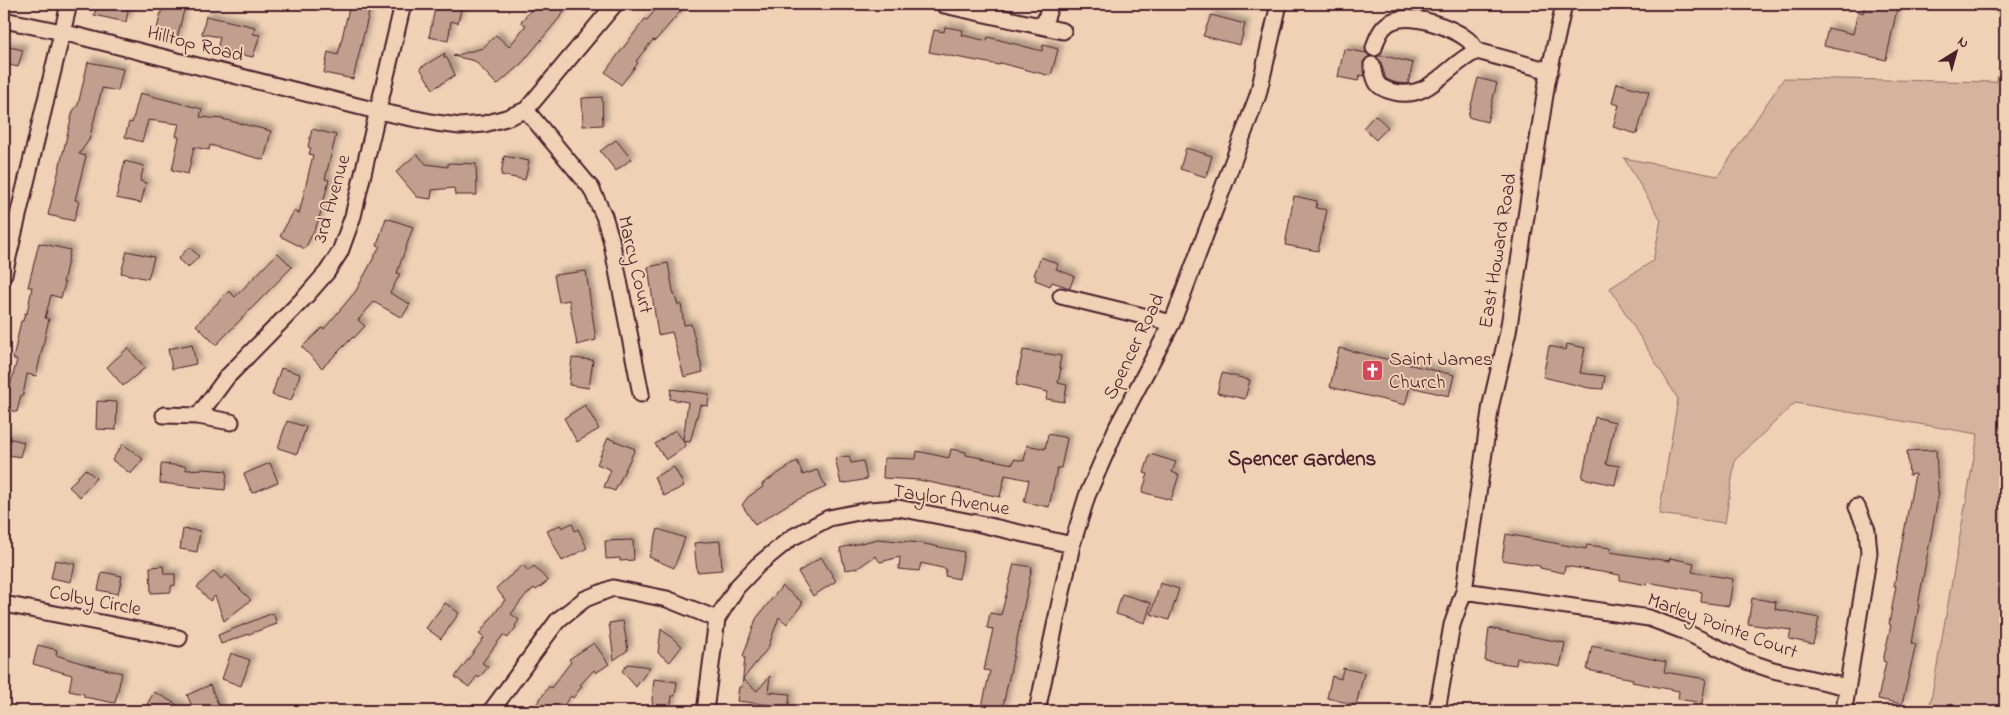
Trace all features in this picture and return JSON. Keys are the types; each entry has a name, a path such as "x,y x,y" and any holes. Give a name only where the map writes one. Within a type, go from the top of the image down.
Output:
{"street":[{"path":"4,274 69,4"},
{"name":"3rd Avenue","path":"198,416 227,376 306,296 327,272 340,252 353,216 403,4"},
{"path":"526,110 615,4"},
{"path":"1043,26 1051,4"},
{"name":"Spencer Road","path":"1038,711 1072,544 1087,496 1117,427 1172,323 1258,95 1279,4"},
{"name":"East Howard Road","path":"1437,711 1452,625 1464,591 1491,404 1508,332 1550,71 1564,4"},
{"path":"944,5 1063,31"},
{"path":"1374,48 1379,33 1392,21 1413,18 1452,29 1468,40 1477,51 1550,71"},
{"name":"Hilltop Road","path":"4,20 62,32 377,111 460,126 484,124 526,110"},
{"path":"1372,66 1374,80 1383,90 1400,94 1417,93 1432,85 1461,60 1477,51"},
{"name":"Marcy Court","path":"526,110 591,188 604,216 611,239 641,394"},
{"path":"1061,296 1172,323"},
{"path":"164,415 198,416 231,422"},
{"path":"1844,709 1869,553 1867,530 1857,507"},
{"name":"Taylor Avenue","path":"705,711 717,619 737,587 758,565 791,538 829,518 869,510 898,508 1072,544"},
{"path":"490,711 558,620 585,599 613,588 667,599 717,619"},
{"name":"Marley Pointe Court","path":"1464,591 1649,618 1682,630 1746,661 1773,670 1847,687"},
{"name":"Colby Circle","path":"4,604 179,638"}],"shaded area":[{"path":"1956,4 2005,4 2005,13"},
{"path":"2005,54 2005,711 1929,711 1978,434 1795,403 1735,460 1725,523 1659,514 1678,399 1610,288 1653,261 1661,220 1624,158 1718,176 1784,78 1996,82"}],"building":[{"path":"97,4 113,4 126,7 128,12 126,22 94,15"},
{"path":"163,4 184,10 176,42 155,37"},
{"path":"350,4 371,4 353,79 324,73 328,52 338,55"},
{"path":"436,4 462,4 458,23 451,21 448,41 429,37"},
{"path":"536,4 571,4 522,63 497,85 475,61 453,56 483,48 496,35 509,47 526,25 521,22"},
{"path":"660,4 687,4 655,41 653,40 636,61 638,63 621,85 605,72 645,19 647,20"},
{"path":"1865,4 1875,4 1897,9 1886,60 1824,46 1828,28 1853,34 1858,11 1863,13"},
{"path":"1211,15 1245,24 1240,45 1203,36"},
{"path":"206,16 255,27 253,34 260,35 253,57 217,50 220,37 202,34"},
{"path":"945,27 963,30 962,35 987,41 988,37 1042,51 1043,45 1058,49 1051,76 1000,63 999,65 929,52 934,30 944,32"},
{"path":"4,46 23,50 18,67 4,64"},
{"path":"1344,49 1367,53 1370,56 1363,62 1365,76 1360,75 1358,81 1338,77"},
{"path":"445,53 444,58 447,58 455,75 433,89 420,68"},
{"path":"1376,57 1413,63 1408,84 1396,83 1386,79 1381,63"},
{"path":"88,62 123,69 118,91 102,88 89,140 79,154 86,156 75,200 79,201 74,221 48,215 73,111 78,105"},
{"path":"1478,78 1497,83 1487,122 1468,117"},
{"path":"1617,83 1649,92 1637,134 1613,127 1619,105 1612,103"},
{"path":"140,93 202,109 200,117 222,119 271,131 264,160 210,145 209,150 194,147 188,174 172,170 179,137 176,136 179,124 148,120 142,142 125,137 129,122 132,123"},
{"path":"602,97 603,125 583,126 582,98"},
{"path":"1375,115 1388,127 1376,140 1363,128"},
{"path":"312,129 336,135 325,179 329,180 318,222 305,249 280,236 294,211 299,214 313,155 309,154 311,148 308,147"},
{"path":"616,140 631,159 616,171 600,151"},
{"path":"1186,148 1212,156 1206,177 1180,169"},
{"path":"417,154 426,164 448,167 448,163 476,164 477,195 455,195 454,188 432,190 431,199 417,197 396,172"},
{"path":"504,156 529,161 525,180 501,175"},
{"path":"125,161 144,166 140,181 146,183 141,203 116,198"},
{"path":"1294,196 1317,201 1316,208 1327,210 1318,251 1285,245"},
{"path":"386,218 413,227 397,273 400,274 390,293 410,304 402,318 374,302 358,320 365,326 322,368 302,347 322,328 324,329 356,291 380,246 377,245"},
{"path":"39,243 70,250 61,298 51,295 45,318 49,319 36,376 27,374 17,412 4,409 4,385 10,386 17,360 13,359 21,321 23,321 25,313 27,314 32,287 28,287"},
{"path":"189,247 199,256 188,268 178,259"},
{"path":"127,251 154,257 148,279 121,273"},
{"path":"278,253 292,267 216,345 196,325 229,291 235,297"},
{"path":"1041,257 1058,264 1056,269 1074,276 1070,288 1052,282 1050,286 1035,280 1036,276 1034,275"},
{"path":"668,263 673,291 678,305 681,304 684,325 691,324 703,372 684,377 672,332 658,335 648,267"},
{"path":"586,271 596,340 577,345 569,300 559,302 554,275"},
{"path":"192,344 196,364 172,369 168,349"},
{"path":"1567,344 1585,348 1580,373 1605,376 1603,389 1589,388 1543,377 1549,346 1566,350"},
{"path":"128,348 145,368 123,386 107,367"},
{"path":"1339,348 1454,375 1449,396 1410,387 1405,405 1330,387"},
{"path":"1023,350 1061,356 1058,383 1067,385 1064,402 1046,399 1048,392 1016,385"},
{"path":"572,358 593,360 589,388 569,385"},
{"path":"281,368 300,374 291,401 272,395"},
{"path":"1222,373 1250,380 1245,399 1217,393"},
{"path":"671,389 709,394 708,406 700,405 690,442 683,441 686,446 666,460 655,444 675,430 683,440 688,402 670,399"},
{"path":"97,401 117,402 116,430 96,429"},
{"path":"585,405 599,429 577,442 564,418"},
{"path":"1595,417 1615,422 1606,464 1619,466 1615,485 1582,478"},
{"path":"287,421 306,427 297,454 278,448"},
{"path":"1048,434 1067,438 1061,468 1057,468 1049,507 1024,502 1029,480 1005,475 1000,497 919,480 883,478 884,458 916,459 917,451 949,458 951,449 966,452 966,455 1013,464 1014,459 1024,461 1027,445 1045,449"},
{"path":"4,437 24,442 20,457 4,454"},
{"path":"608,438 635,449 615,491 604,487 611,470 597,464"},
{"path":"123,444 143,459 131,474 112,460"},
{"path":"1936,450 1939,492 1912,643 1916,644 1902,704 1878,699 1886,662 1883,661 1891,625 1889,624 1896,586 1894,586 1915,474 1909,475 1907,451"},
{"path":"1150,454 1176,462 1172,472 1179,475 1171,500 1142,492 1148,474 1144,473"},
{"path":"849,456 851,463 863,461 867,479 841,484 835,458"},
{"path":"797,461 803,475 817,470 826,487 790,503 755,525 742,505 748,497 763,487 762,484"},
{"path":"270,463 278,482 252,493 244,474"},
{"path":"161,464 186,466 186,470 227,471 225,490 160,483"},
{"path":"674,467 684,486 664,496 654,477"},
{"path":"85,469 96,478 80,497 69,487"},
{"path":"572,523 575,531 578,529 587,548 562,561 547,531 560,525 562,528"},
{"path":"183,529 200,531 197,552 180,549"},
{"path":"658,529 685,538 674,568 649,557"},
{"path":"1506,534 1586,549 1587,545 1611,548 1610,552 1669,561 1670,558 1694,563 1692,572 1733,579 1729,606 1701,602 1702,592 1647,582 1647,585 1620,580 1620,575 1565,566 1564,573 1540,568 1540,566 1502,560"},
{"path":"878,539 920,543 964,552 959,579 945,576 946,569 921,563 919,571 899,569 900,557 880,562 875,556 858,568 845,570 840,548"},
{"path":"633,540 634,560 606,559 605,541"},
{"path":"720,541 722,570 697,572 694,543"},
{"path":"821,557 836,581 813,596 798,572"},
{"path":"55,560 75,564 71,582 51,578"},
{"path":"1014,564 1032,567 1002,711 981,711 990,671 984,670 993,629 987,628 990,613 1001,615"},
{"path":"523,565 528,571 534,566 548,581 536,590 534,588 524,597 511,614 519,620 516,627 508,638 503,635 482,663 488,667 479,678 477,676 469,687 455,677 484,638 479,634 505,600 496,588"},
{"path":"163,566 164,574 175,574 175,585 171,586 171,592 151,593 150,567"},
{"path":"214,571 221,579 226,575 251,600 224,621 215,596 210,601 197,587"},
{"path":"102,572 122,576 118,594 98,590"},
{"path":"1160,583 1179,589 1169,620 1151,614"},
{"path":"782,586 803,603 787,624 779,617 768,648 743,679 757,691 770,676 768,692 790,694 788,711 772,711 772,705 737,701 739,687 742,687 745,657 743,656 756,619"},
{"path":"1122,594 1151,603 1145,623 1116,614"},
{"path":"1752,598 1776,602 1775,609 1819,618 1813,644 1789,639 1791,630 1748,624"},
{"path":"445,603 459,613 441,639 426,628"},
{"path":"273,613 277,624 221,644 218,635"},
{"path":"623,621 628,650 614,660 609,623"},
{"path":"1489,628 1565,643 1560,667 1517,658 1516,665 1485,661"},
{"path":"661,629 682,646 670,662 658,653"},
{"path":"594,643 609,664 596,673 594,670 580,685 582,686 573,698 571,696 559,711 532,711 549,686 551,688 571,662 569,659"},
{"path":"38,645 57,650 56,655 122,673 115,703 84,697 84,694 69,691 72,675 33,664"},
{"path":"1592,646 1666,662 1664,672 1706,679 1702,703 1678,699 1679,691 1632,682 1633,679 1587,670"},
{"path":"231,653 250,660 241,686 222,679"},
{"path":"628,664 650,667 636,687 622,671"},
{"path":"1343,668 1364,673 1356,705 1327,698 1332,676 1341,679"},
{"path":"654,679 677,682 670,710 653,708"},
{"path":"210,685 221,711 194,711 187,695"},
{"path":"154,692 188,711 152,711 145,708"}],"place":[{"name":"Saint James Church","path":"1373,371"}],"district":[{"name":"Spencer Gardens","path":"1302,460"}]}
